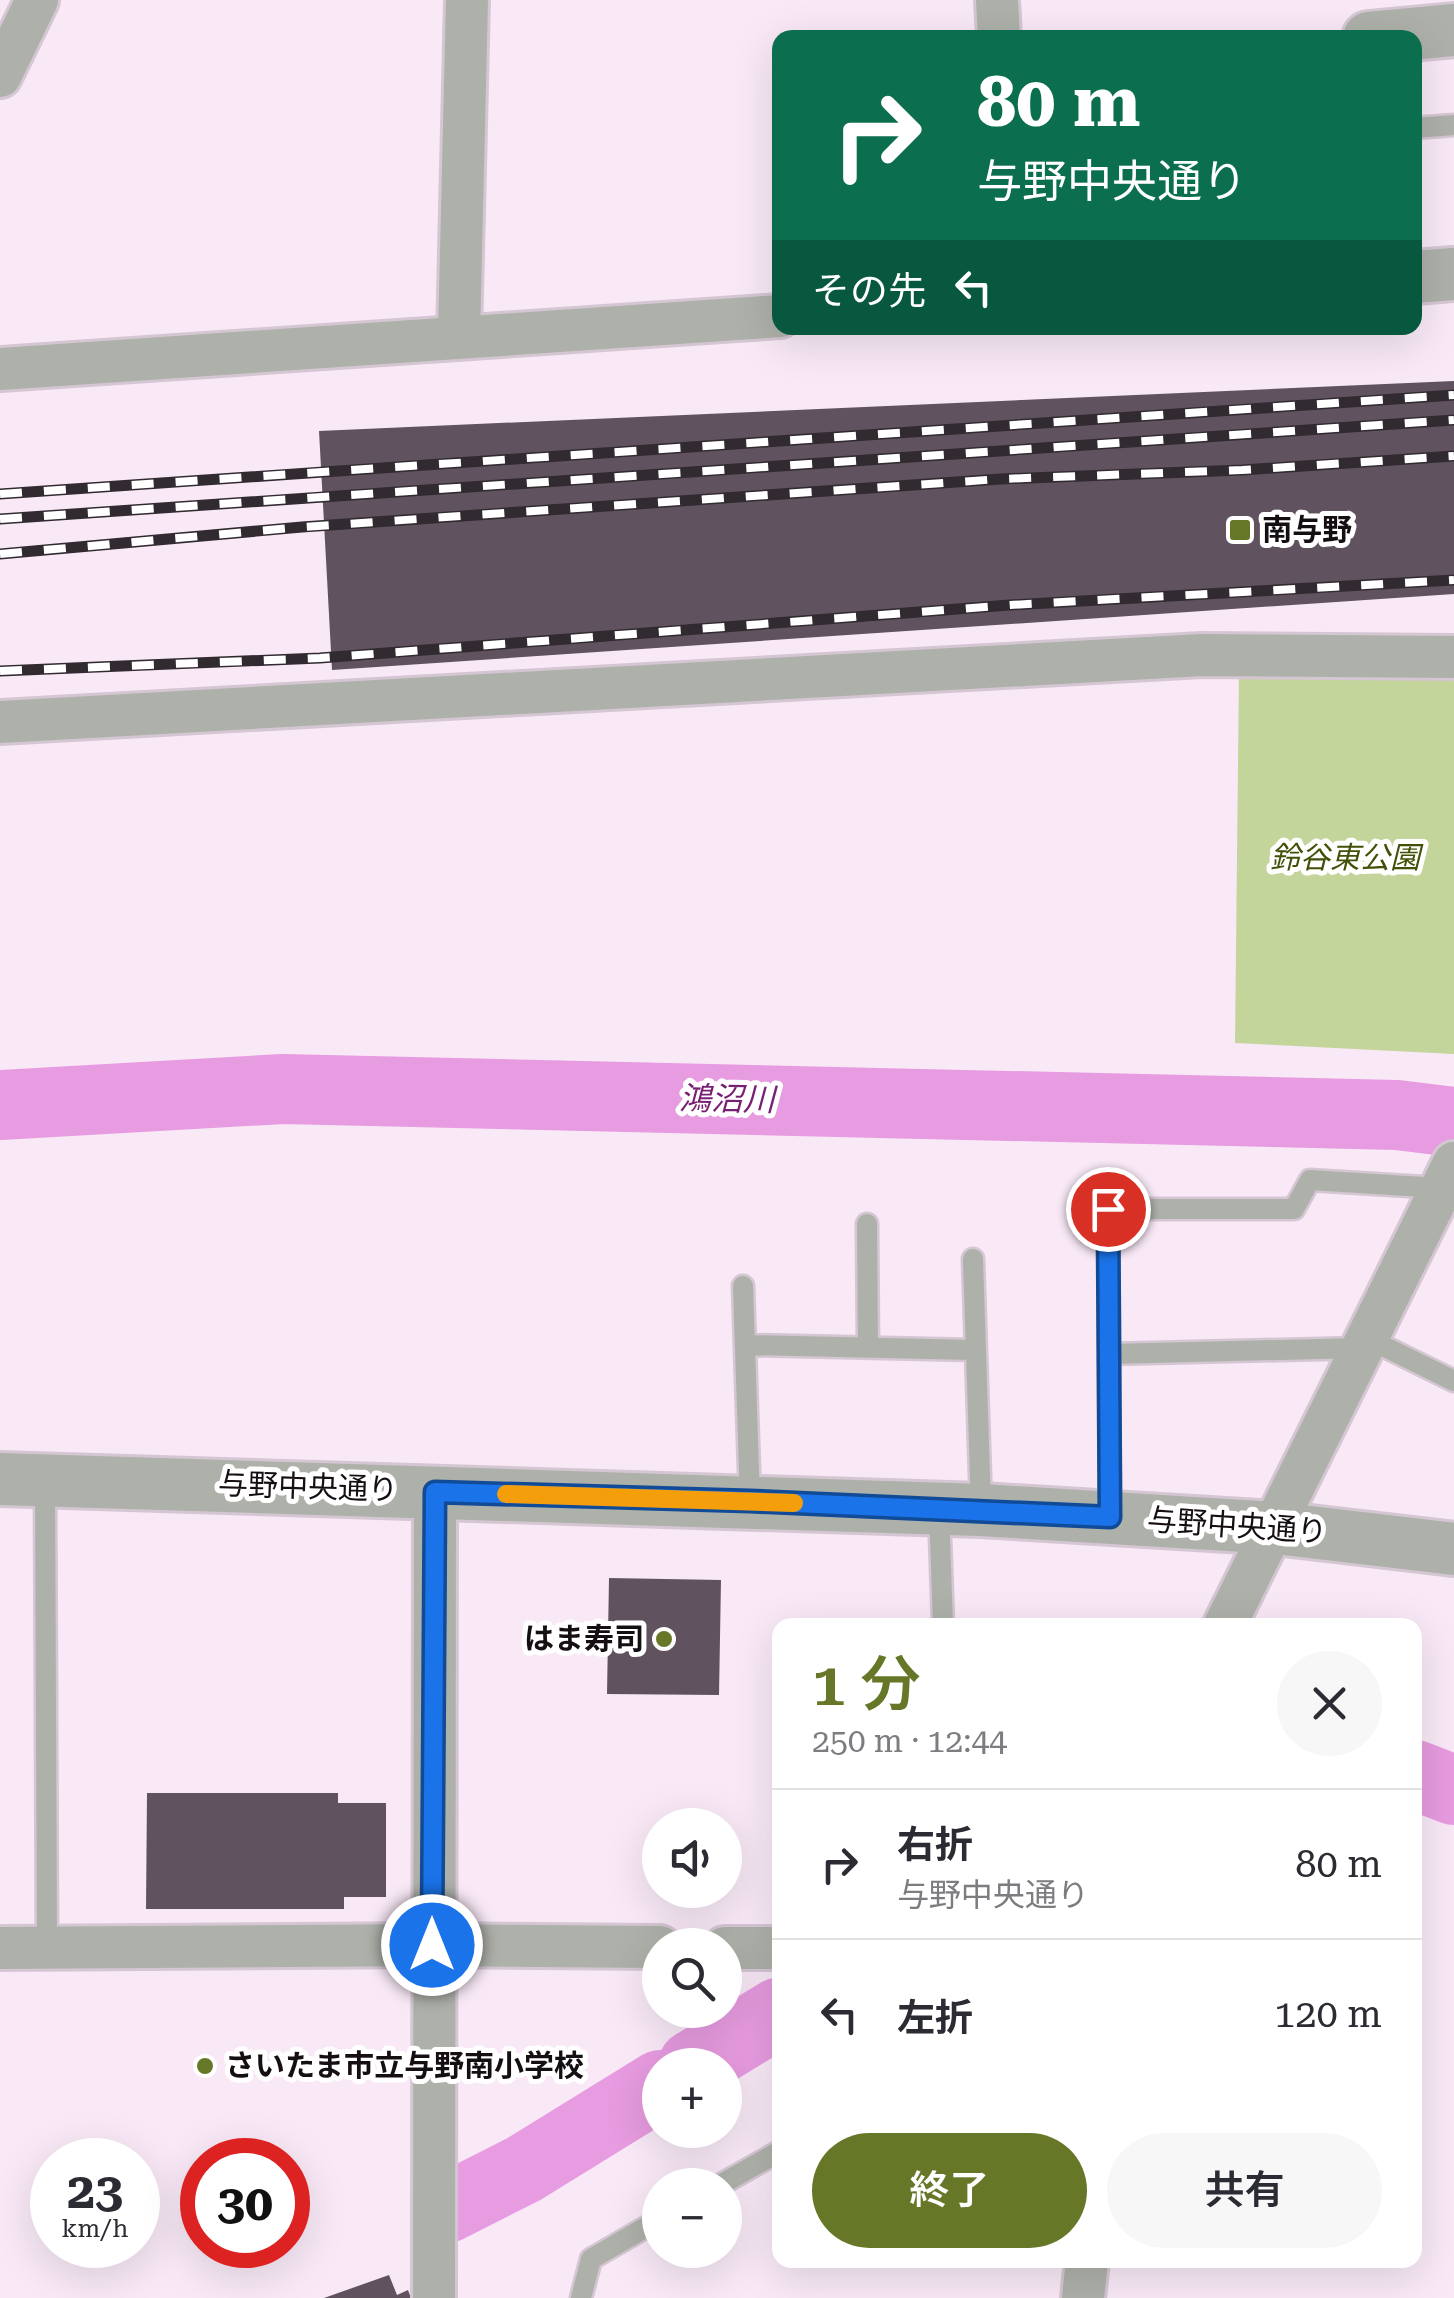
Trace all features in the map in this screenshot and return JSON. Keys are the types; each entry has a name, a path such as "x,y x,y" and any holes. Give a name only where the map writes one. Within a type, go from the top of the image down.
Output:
{"street":[{"path":"0,76 37,0"},
{"path":"459,336 467,0"},
{"path":"997,0 999,30"},
{"path":"1422,33 1454,30"},
{"path":"1422,276 1454,274"},
{"path":"0,369 772,316"},
{"path":"0,722 1202,654 1454,658"},
{"path":"1229,1618 1449,1173"},
{"name":"与野中央通り","path":"22,1479 960,1509 1276,1528 1454,1549"},
{"path":"434,2298 435,1492"},
{"path":"0,1948 642,1947"},
{"path":"742,1948 772,1948"}],"lane":[{"path":"1422,127 1454,125"},
{"path":"1110,1517 1108,1209 1294,1209 1310,1180 1449,1173"},
{"path":"867,1224 868,1348"},
{"path":"943,1618 960,1509 974,1350 973,1259"},
{"path":"744,1286 750,1501"},
{"path":"1109,1354 1364,1343 1454,1381"},
{"path":"745,1345 974,1350"},
{"path":"22,1479 48,1947"},
{"path":"742,2173 772,2156"},
{"path":"581,2298 591,2259 642,2229"}],"green space":[{"name":"鈴谷東公園","path":"1454,670 1454,1054 1235,1043 1239,672"}],"building":[{"path":"1454,381 1454,594 332,670 319,431"},
{"path":"609,1578 721,1580 719,1695 607,1694"},
{"path":"147,1793 338,1793 338,1803 386,1803 386,1897 344,1897 344,1909 146,1909"},
{"path":"389,2275 397,2295 408,2290 411,2298 324,2298"}],"waterway":[{"name":"鴻沼川","path":"0,1105 283,1089 1397,1115 1454,1122"},
{"path":"1422,1778 1454,1790"},
{"path":"721,2048 772,2017"},
{"path":"447,2208 524,2169 642,2096"}],"railway":[{"path":"0,494 1454,395"},
{"path":"0,519 1454,420"},
{"path":"0,554 302,527 1000,479 1242,470 1454,456"},
{"path":"0,671 320,658 1010,605 1454,580"}],"slow traffic":[{"path":"506,1494 794,1503"}],"place":[{"name":"南与野","path":"1240,530"},
{"name":"はま寿司","path":"664,1639"},
{"name":"さいたま市立与野南小学校","path":"205,2066"}],"route":[{"path":"432,1945 435,1492 1110,1517 1108,1209"}]}
